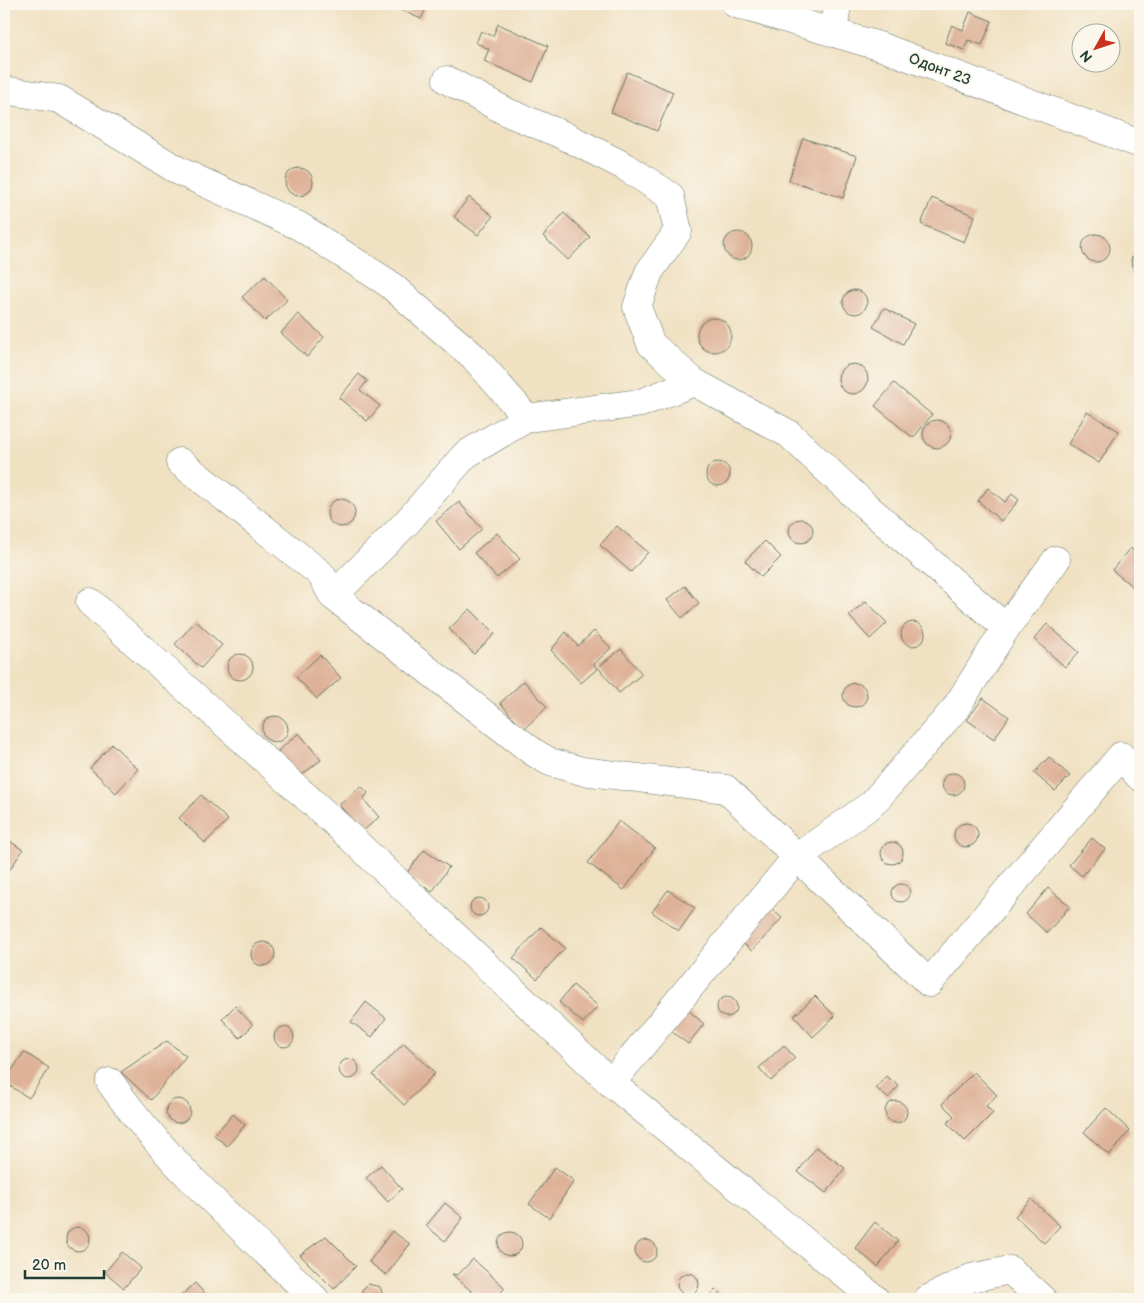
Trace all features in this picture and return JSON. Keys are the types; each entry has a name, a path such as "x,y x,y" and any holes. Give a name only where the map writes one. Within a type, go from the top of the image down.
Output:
{"street":[{"path":"833,33 837,4"},
{"name":"Одонт 23","path":"741,5 882,47 1140,144"},
{"path":"447,80 508,113 563,135 626,167 670,196 678,231 649,272 637,306 651,344 694,382 789,434 866,506 1006,628"},
{"path":"4,90 59,99 179,171 299,226 388,283 474,357 527,418"},
{"path":"333,596 408,521 465,455 527,418 641,403 694,382"},
{"path":"180,462 320,574 333,596 478,710 542,757 582,771 726,788 796,858 929,983 1121,756 1140,778"},
{"path":"611,1083 796,858 872,804 955,709 1006,628 1056,560"},
{"path":"90,602 332,820 611,1083 875,1299"},
{"path":"110,1082 130,1111 207,1193 315,1299"},
{"path":"928,1299 970,1278 1010,1270 1042,1299"}],"building":[{"path":"388,4 428,4 421,19"},
{"path":"970,12 992,21 982,45 968,40 964,50 945,43 952,25 963,30"},
{"path":"498,24 548,46 533,82 484,61 489,49 476,43 481,31 493,36"},
{"path":"627,72 673,92 657,131 611,112"},
{"path":"803,138 857,156 843,198 789,180"},
{"path":"299,168 309,172 313,182 309,192 299,196 289,192 285,182 289,172"},
{"path":"469,197 493,216 478,235 454,217"},
{"path":"932,198 975,216 964,242 921,224"},
{"path":"564,213 590,237 568,260 543,236"},
{"path":"738,232 748,236 752,246 748,256 738,260 728,256 724,246 728,236"},
{"path":"1096,234 1106,238 1110,248 1106,258 1096,262 1086,258 1082,248 1086,238"},
{"path":"1140,250 1140,277 1133,270 1131,261 1132,257"},
{"path":"265,276 287,300 265,321 242,297"},
{"path":"855,290 863,294 867,302 863,310 855,314 847,310 843,302 847,294"},
{"path":"884,308 914,324 903,344 873,327"},
{"path":"298,314 324,337 307,357 281,333"},
{"path":"714,318 726,323 731,335 726,347 714,352 702,347 697,335 702,323"},
{"path":"853,364 864,368 868,379 864,390 853,394 842,390 838,379 842,368"},
{"path":"359,374 367,381 360,390 380,406 367,421 339,398"},
{"path":"894,383 932,415 913,438 875,406"},
{"path":"1087,412 1119,431 1099,463 1068,444"},
{"path":"937,420 947,424 951,434 947,444 937,448 927,444 923,434 927,424"},
{"path":"718,462 726,466 730,474 726,482 718,486 710,482 706,474 710,466"},
{"path":"988,488 1005,502 1012,494 1019,500 1001,521 978,501"},
{"path":"341,499 351,503 355,513 351,523 341,527 331,523 327,513 331,503"},
{"path":"459,502 482,529 459,549 436,521"},
{"path":"801,519 806,520 812,526 812,536 806,542 801,543 796,542 790,536 789,531 790,526 796,520"},
{"path":"617,526 648,552 631,572 600,545"},
{"path":"497,533 520,559 497,578 474,553"},
{"path":"765,541 781,557 761,577 745,561"},
{"path":"1130,548 1140,556 1139,592 1112,570"},
{"path":"685,586 699,603 682,618 667,600"},
{"path":"866,601 887,623 870,639 849,616"},
{"path":"470,609 495,634 474,654 449,629"},
{"path":"196,621 222,645 201,668 175,644"},
{"path":"913,622 922,625 925,634 922,643 913,646 904,643 901,634 904,625"},
{"path":"1047,624 1079,652 1065,667 1034,639"},
{"path":"594,631 611,648 594,664 597,669 581,683 551,650 566,632 578,646"},
{"path":"621,649 642,674 619,693 598,667"},
{"path":"240,654 249,658 253,667 249,676 240,680 231,676 227,667 231,658"},
{"path":"320,655 341,678 317,699 296,677"},
{"path":"524,681 547,707 524,729 500,703"},
{"path":"855,683 864,686 867,695 864,704 855,707 846,704 843,695 846,686"},
{"path":"983,698 1009,717 994,739 967,720"},
{"path":"275,716 284,720 288,729 284,738 275,742 266,738 262,729 266,720"},
{"path":"299,733 321,760 299,777 278,751"},
{"path":"112,744 138,769 116,793 90,768"},
{"path":"1049,757 1070,776 1055,791 1034,773"},
{"path":"949,773 957,773 964,780 964,788 957,795 949,795 942,788 942,780"},
{"path":"361,786 368,793 363,799 379,817 362,832 339,805"},
{"path":"201,795 228,820 205,843 179,818"},
{"path":"619,821 655,848 624,890 588,863"},
{"path":"966,823 971,824 977,830 977,840 971,846 966,847 961,846 955,840 954,835 955,830 961,824"},
{"path":"4,837 23,850 4,878"},
{"path":"1092,838 1105,849 1082,876 1069,865"},
{"path":"892,842 900,845 903,853 900,861 892,864 884,861 881,853 884,845"},
{"path":"424,850 449,867 432,892 406,874"},
{"path":"901,884 907,887 910,893 907,899 901,902 895,899 892,893 895,887"},
{"path":"1048,888 1070,906 1047,933 1026,914"},
{"path":"668,890 695,908 679,931 652,912"},
{"path":"479,898 485,901 488,907 485,913 479,916 473,913 470,907 473,901"},
{"path":"768,906 782,918 752,951 739,940"},
{"path":"541,927 565,948 537,979 513,958"},
{"path":"263,942 268,943 274,949 274,959 268,965 263,966 258,965 252,959 251,954 252,949 258,943"},
{"path":"573,985 598,1006 583,1023 559,1002"},
{"path":"815,996 835,1016 813,1037 794,1016"},
{"path":"727,997 734,1000 737,1007 734,1014 727,1017 720,1014 717,1007 720,1000"},
{"path":"366,1002 386,1018 372,1037 351,1022"},
{"path":"235,1006 253,1025 240,1038 222,1019"},
{"path":"688,1010 704,1024 688,1044 671,1031"},
{"path":"280,1027 288,1027 294,1033 294,1041 288,1047 280,1047 274,1041 274,1033"},
{"path":"167,1041 186,1056 151,1100 121,1072"},
{"path":"404,1043 435,1073 404,1105 373,1075"},
{"path":"784,1045 795,1058 771,1081 759,1068"},
{"path":"24,1052 49,1068 29,1098 4,1082"},
{"path":"349,1059 356,1062 359,1069 356,1076 349,1079 342,1076 339,1069 342,1062"},
{"path":"974,1072 997,1095 986,1106 993,1113 965,1141 947,1123 954,1116 942,1104"},
{"path":"886,1076 899,1086 888,1098 876,1088"},
{"path":"178,1099 187,1102 190,1111 187,1120 178,1123 169,1120 166,1111 169,1102"},
{"path":"896,1101 904,1104 907,1112 904,1120 896,1123 888,1120 885,1112 888,1104"},
{"path":"1106,1108 1130,1131 1109,1155 1084,1132"},
{"path":"233,1114 245,1125 227,1146 214,1135"},
{"path":"816,1147 845,1168 826,1193 798,1172"},
{"path":"381,1165 402,1189 388,1202 366,1178"},
{"path":"555,1167 574,1181 549,1218 529,1204"},
{"path":"1031,1199 1060,1226 1044,1243 1015,1216"},
{"path":"445,1203 463,1218 445,1241 426,1226"},
{"path":"875,1222 898,1241 878,1267 855,1248"},
{"path":"78,1227 87,1230 90,1239 87,1248 78,1251 69,1248 66,1239 69,1230"},
{"path":"392,1231 410,1244 386,1275 369,1262"},
{"path":"510,1232 519,1235 522,1244 519,1253 510,1256 501,1253 498,1244 501,1235"},
{"path":"326,1236 356,1266 334,1289 300,1255"},
{"path":"646,1240 654,1243 657,1251 654,1259 646,1262 638,1259 635,1251 638,1243"},
{"path":"122,1252 141,1268 124,1288 105,1272"},
{"path":"473,1259 505,1288 494,1299 480,1299 452,1274 458,1275"},
{"path":"688,1273 696,1276 699,1284 696,1292 688,1295 680,1292 677,1284 680,1276"},
{"path":"195,1283 210,1299 177,1299"},
{"path":"368,1284 380,1287 383,1295 382,1299 362,1299 362,1290"},
{"path":"716,1289 725,1299 707,1299"}]}
